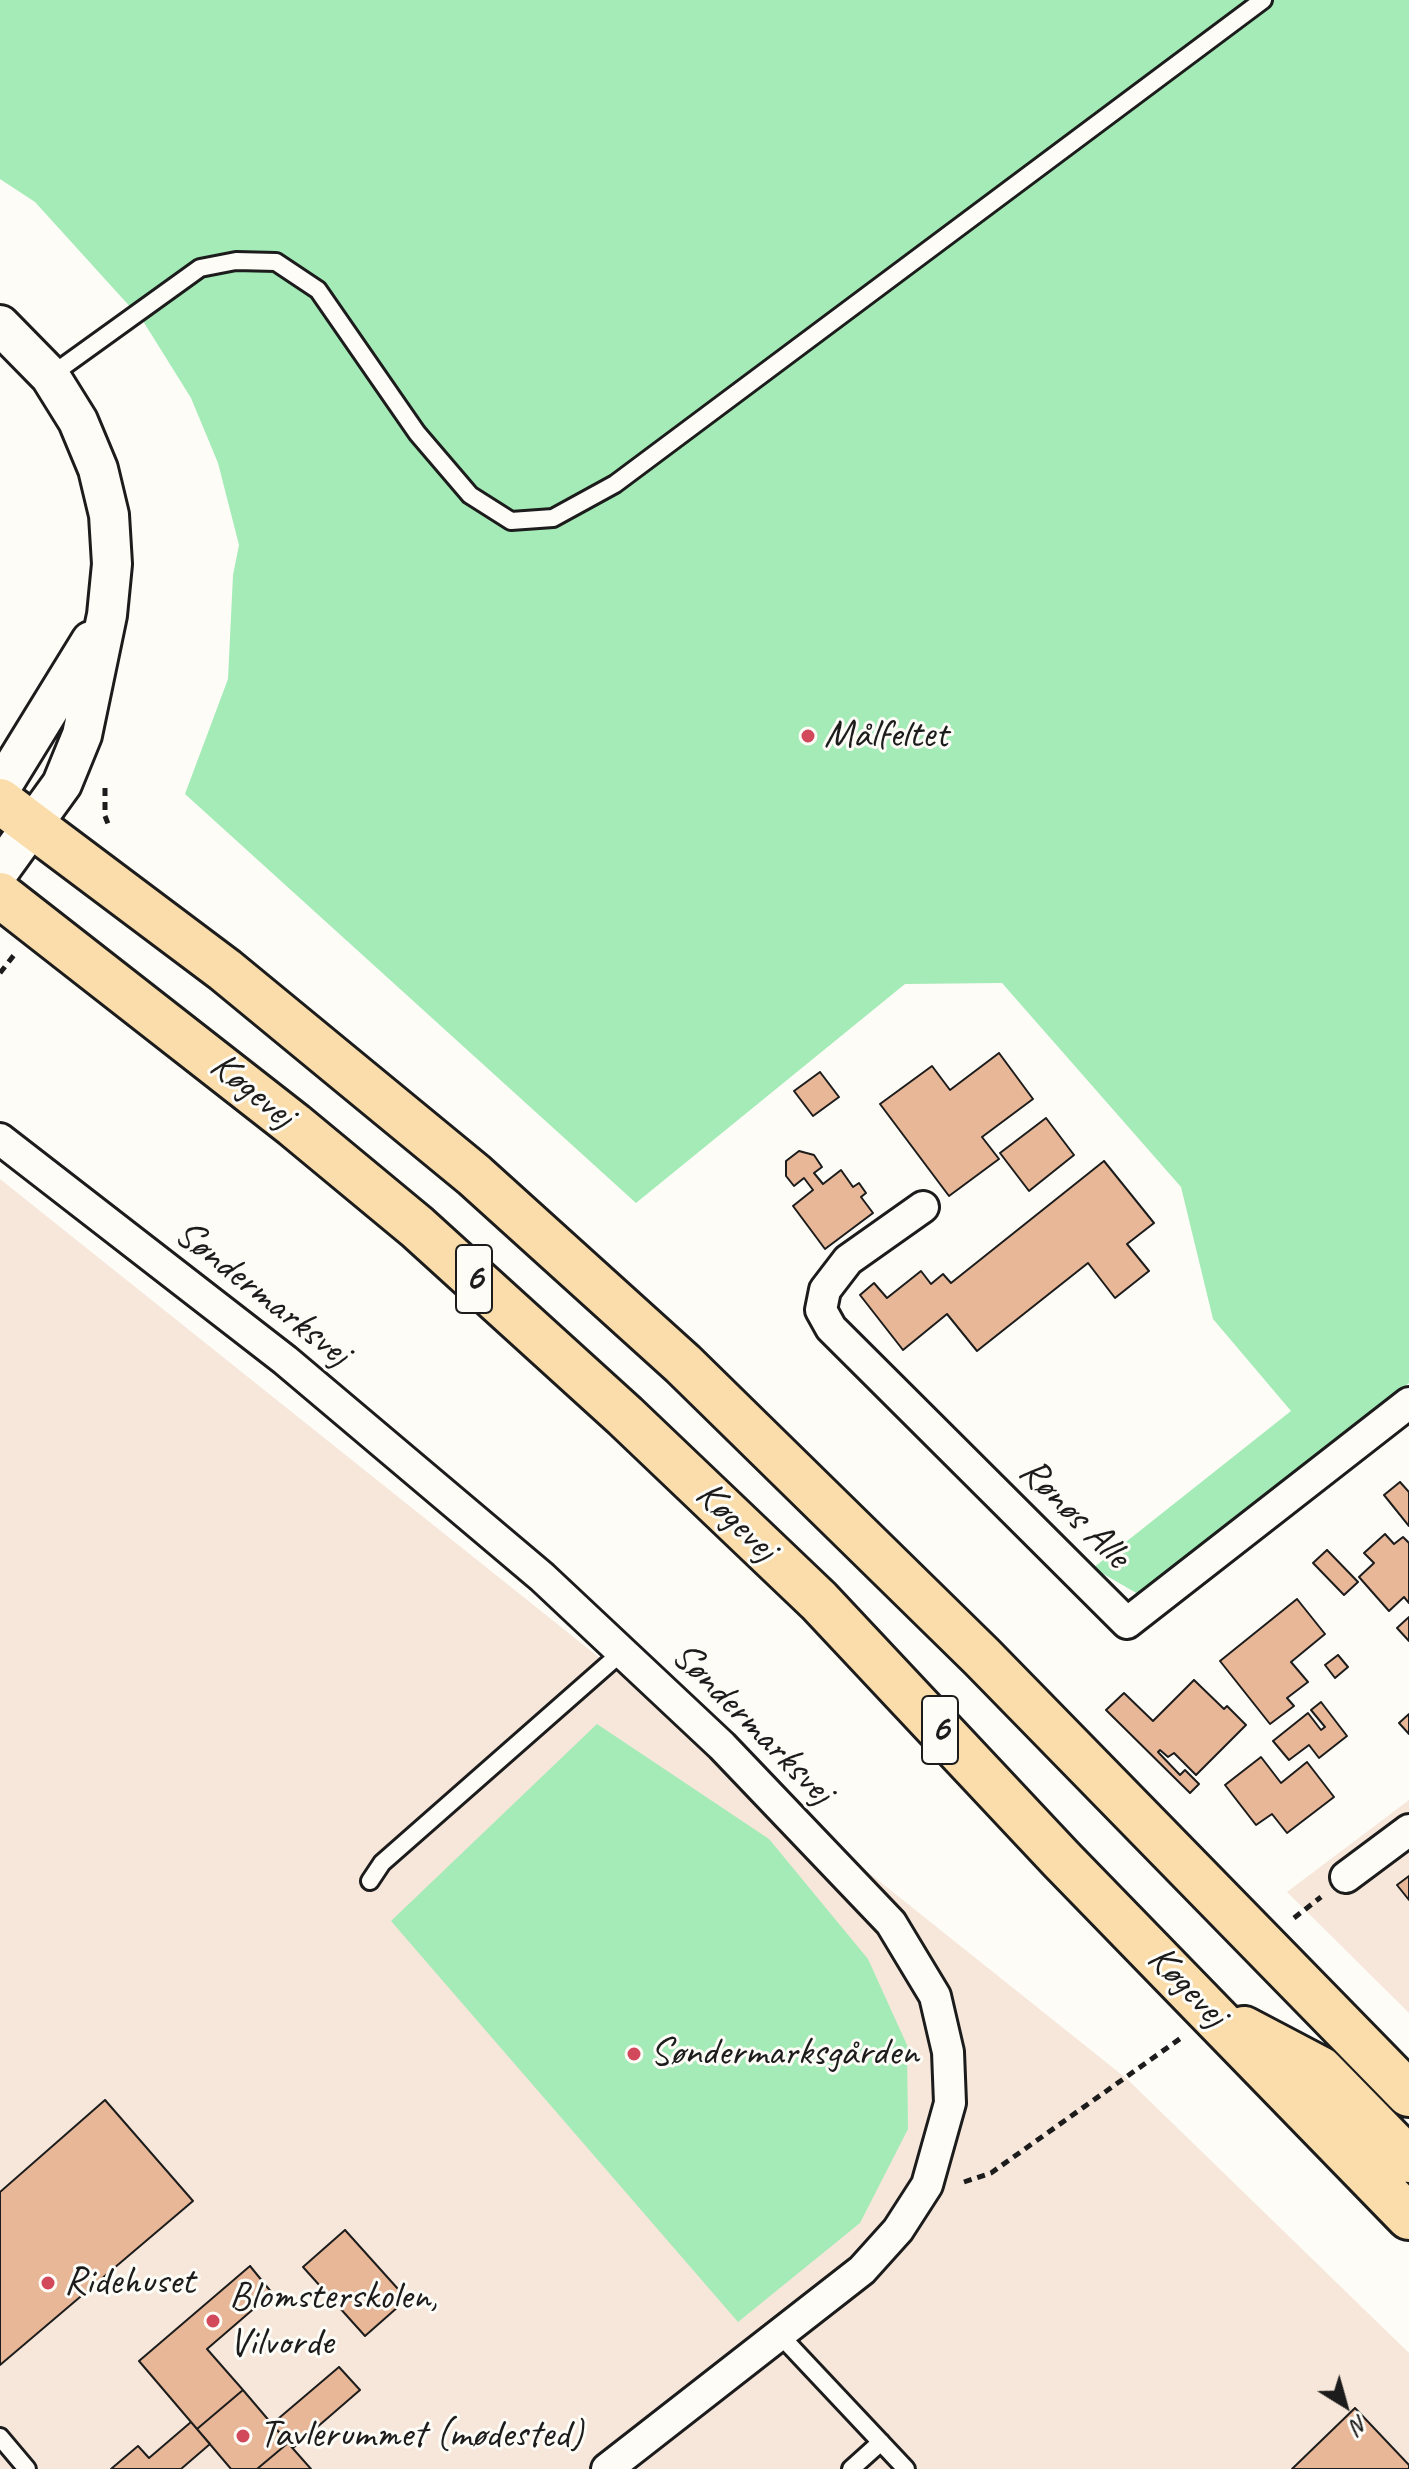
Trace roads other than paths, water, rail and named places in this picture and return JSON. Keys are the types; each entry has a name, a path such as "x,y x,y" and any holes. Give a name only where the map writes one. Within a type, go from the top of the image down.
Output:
{"main road":[{"name":"Køgevej","path":"0,801 225,970 349,1071 474,1175 683,1364 894,1568 1409,2094"},
{"name":"Køgevej","path":"0,895 257,1095 417,1227 625,1416 819,1601 1061,1859 1409,2217"},
{"path":"1210,2011 1320,2069 1409,2160"}],"street":[{"path":"0,325 50,376 78,421 98,469 109,515 112,564 107,615 82,735 62,784 35,827 0,870"},
{"path":"0,789 107,615"},
{"name":"Søndermarksvej","path":"0,1139 285,1360 542,1577 722,1746 891,1923 935,1996 948,2052 950,2103 927,2185 898,2230 862,2270 607,2469"},
{"name":"Rønøs Alle","path":"923,1207 848,1260 825,1290 821,1310 831,1328 1127,1623 1409,1403"},
{"path":"1346,1877 1409,1830"}],"lane":[{"path":"50,376 200,268 236,261 276,262 318,290 417,433 470,495 511,521 553,518 615,484 1263,0"},
{"path":"370,1881 382,1863 622,1652"},
{"path":"779,2334 906,2469"},
{"path":"0,2437 27,2469"},
{"path":"851,2469 881,2442"}],"place":[{"name":"Målfeltet","path":"808,736"},
{"name":"Søndermarksgården","path":"634,2054"},
{"name":"Ridehuset","path":"48,2283"},
{"name":"Blomsterskolen, Vilvorde","path":"213,2321"},
{"name":"Tavlerummet (mødested)","path":"243,2436"}]}
